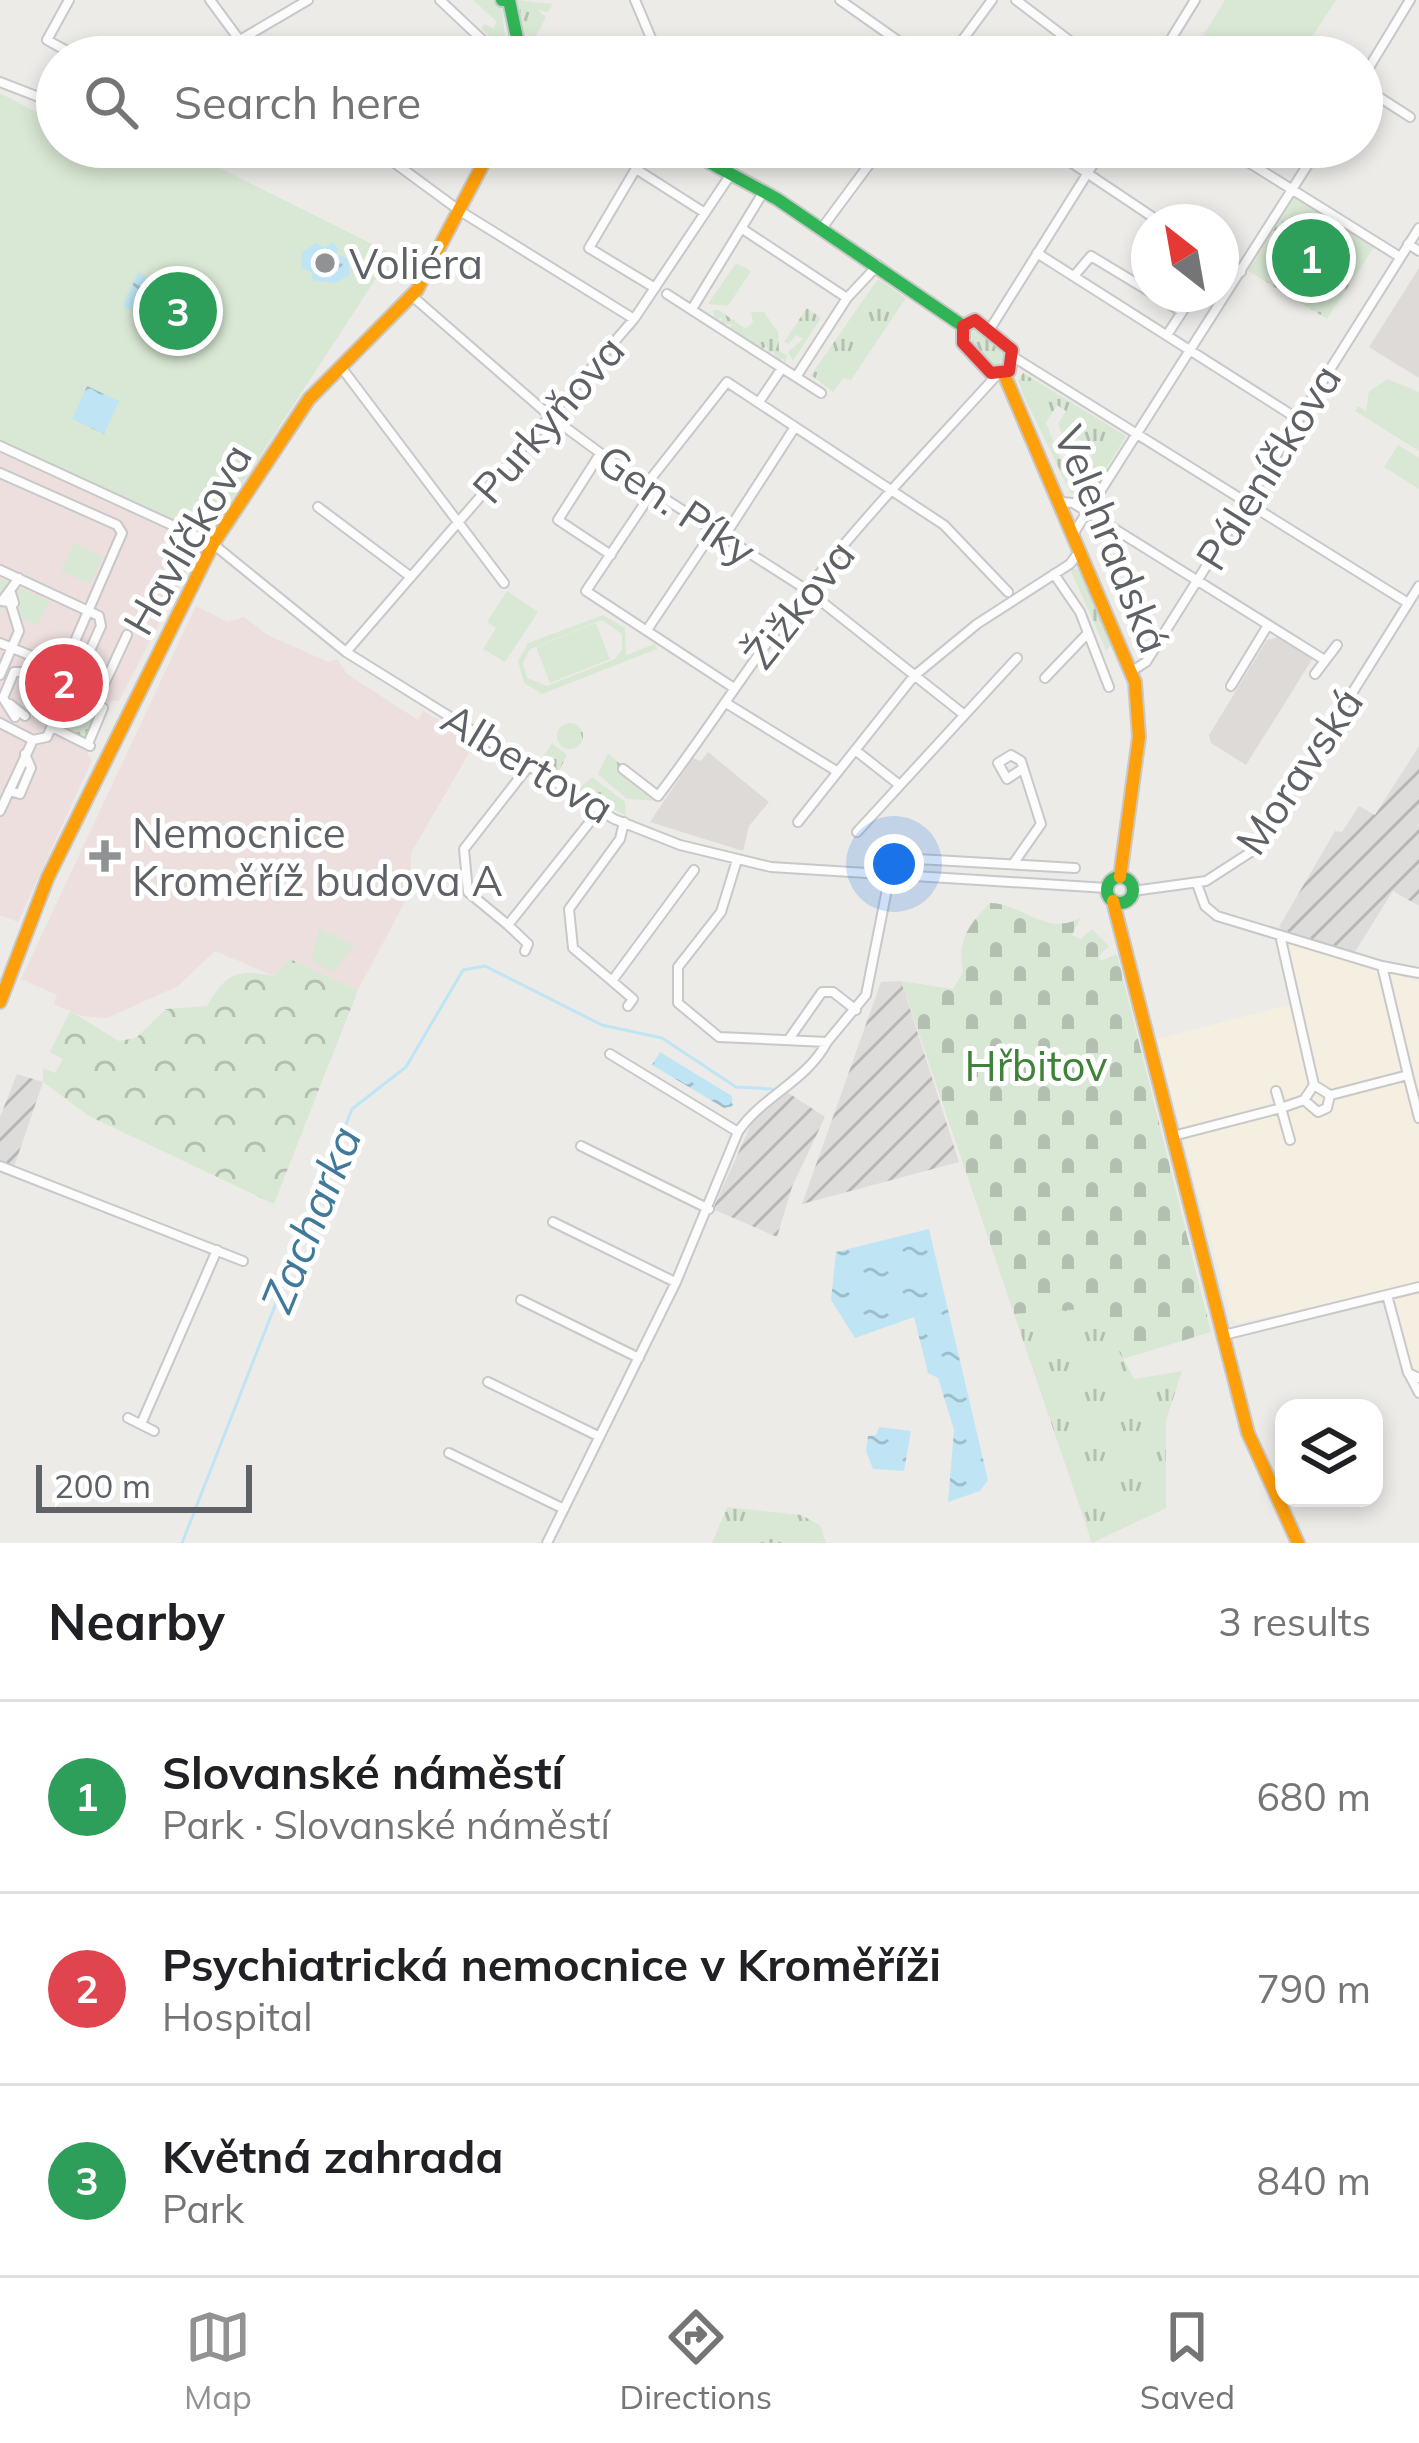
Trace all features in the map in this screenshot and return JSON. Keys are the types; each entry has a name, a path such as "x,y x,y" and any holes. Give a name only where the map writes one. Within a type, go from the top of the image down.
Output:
{"main road":[{"path":"506,0 516,36"},
{"name":"Havlíčkova","path":"0,1003 48,877 213,544 309,399 412,296 482,168"},
{"name":"Velehradská","path":"723,168 821,228 963,326"},
{"name":"Velehradská","path":"963,326 975,320 989,329"},
{"name":"Velehradská","path":"963,326 962,343 1015,394 1132,671 1139,737 1120,877 1129,880 1120,895 1132,972 1261,1469 1298,1543"},
{"path":"989,329 1015,358 996,372"}],"street":[{"path":"49,36 69,0"},
{"path":"210,0 235,36"},
{"path":"249,36 308,0"},
{"path":"440,0 478,36"},
{"path":"635,0 650,36"},
{"path":"839,0 891,36"},
{"path":"965,36 992,0"},
{"path":"1016,0 1063,36"},
{"path":"1173,36 1195,0"},
{"path":"1383,47 1410,0"},
{"path":"513,36 515,29"},
{"path":"0,82 36,96"},
{"path":"1383,97 1410,116"},
{"path":"402,168 460,211 634,319"},
{"path":"637,168 589,248 655,288"},
{"path":"643,168 705,213"},
{"path":"821,228 866,168"},
{"path":"1077,168 1132,204"},
{"path":"989,329 1091,168"},
{"path":"1257,168 1400,257"},
{"path":"1239,274 1306,168"},
{"name":"Purkyňova","path":"346,652 634,319 732,173"},
{"path":"692,309 764,191"},
{"name":"Páleníčkova","path":"1132,671 1146,662 1419,228"},
{"path":"744,230 847,298"},
{"path":"1408,244 1419,251"},
{"path":"1037,253 1298,419"},
{"path":"1074,276 1091,256 1131,280"},
{"path":"796,377 847,298 878,266"},
{"path":"667,293 821,393"},
{"name":"Gen. Píky","path":"412,296 600,454 807,590 962,713"},
{"path":"1167,335 1182,312"},
{"path":"1075,531 1213,312"},
{"path":"1015,358 1408,603"},
{"path":"341,367 504,583"},
{"path":"759,402 782,368"},
{"path":"984,390 996,372"},
{"path":"734,688 586,591 722,382 944,525 1008,592"},
{"path":"984,390 1001,386 1015,394"},
{"name":"Žižkova","path":"623,769 658,796 807,590 889,488 984,390"},
{"path":"724,537 795,427"},
{"name":"Albertova","path":"0,446 213,544 346,652 623,822 737,860 1120,895"},
{"path":"600,454 559,520 611,555"},
{"path":"0,473 117,525 123,540 65,666"},
{"path":"1062,502 1090,513 1323,659"},
{"path":"318,508 411,577"},
{"path":"647,630 714,530"},
{"path":"798,822 914,676 977,624 1070,564 1081,547"},
{"path":"1070,564 1091,570"},
{"path":"0,570 90,610 101,626 83,666"},
{"path":"1054,574 1088,634 1109,687"},
{"path":"19,578 11,593 16,599 4,602 19,631 0,674 16,677 33,672 44,682"},
{"name":"Moravská","path":"1120,895 1197,884 1237,865 1270,830 1419,586"},
{"path":"1231,686 1268,625"},
{"path":"1046,678 1088,634"},
{"path":"52,727 89,745 103,708 108,676 127,635"},
{"path":"0,643 108,676"},
{"path":"1315,674 1337,645"},
{"path":"857,832 897,783 910,777 962,713 974,710 1017,658"},
{"path":"4,725 42,742 72,679 65,666"},
{"path":"4,725 23,717 4,698 16,677"},
{"path":"67,692 103,708"},
{"path":"726,703 838,772"},
{"path":"0,811 33,740"},
{"path":"855,750 897,783"},
{"path":"525,951 529,944 469,892 464,849 528,767"},
{"path":"1013,864 1041,824 1022,769"},
{"path":"623,822 620,839 569,909 573,948 634,999 628,1006"},
{"path":"508,925 589,823"},
{"name":"Albertova","path":"890,876 900,858 1075,868"},
{"path":"737,860 721,912 678,967 682,1007 719,1037 827,1042"},
{"path":"612,981 694,870"},
{"path":"547,1543 676,1282 737,1132 751,1113 816,1059 870,986 890,876"},
{"path":"1197,884 1212,914 1419,973"},
{"path":"1280,935 1314,1085 1330,1095 1408,1075"},
{"path":"1382,966 1419,1118"},
{"path":"789,1040 822,992 833,992 856,1010"},
{"path":"610,1054 737,1132"},
{"path":"1172,1136 1282,1108 1304,1100 1314,1085"},
{"path":"1276,1091 1290,1140"},
{"path":"1304,1100 1318,1112 1330,1104 1330,1095"},
{"path":"581,1146 709,1208"},
{"path":"0,1166 243,1261"},
{"path":"553,1222 676,1282"},
{"path":"141,1424 217,1250"},
{"path":"1223,1335 1419,1287"},
{"path":"1387,1295 1408,1373 1419,1393"},
{"path":"521,1300 639,1358"},
{"path":"1408,1373 1419,1378"},
{"path":"488,1382 598,1436"},
{"path":"128,1418 154,1431"},
{"path":"448,1453 564,1509"}],"shaded area":[{"path":"1419,268 1419,378 1369,347"},
{"path":"0,452 200,545 119,701 111,701 87,754 92,760 18,922 0,915"},
{"path":"196,606 228,622 244,617 268,635 328,662 337,659 347,674 418,720 423,711 476,741 411,853 410,892 358,990 290,959 274,976 215,951 178,986 107,1018 81,1016 54,1004 57,995 21,979"},
{"path":"1279,637 1313,658 1246,765 1211,743 1209,735 1267,640"},
{"path":"1419,746 1419,906 1393,891 1353,955 1287,935 1279,927 1335,831 1342,832 1359,806 1375,815"},
{"path":"708,752 769,802 749,826 743,851 650,822 693,758 701,761"},
{"path":"1291,943 1419,982 1419,1376 1411,1371 1388,1291 1238,1323 1231,1318 1157,1039 1297,1003 1286,948"},
{"path":"901,981 959,1162 802,1204 881,982"},
{"path":"17,1074 43,1082 14,1167 0,1162 0,1117"},
{"path":"787,1092 825,1117 792,1187 777,1237 713,1209 758,1109"}],"green space":[{"path":"473,0 495,0 502,6 505,36 489,36 481,28 485,24 494,29 496,21"},
{"path":"518,0 553,4 548,12 538,10 546,17 536,36 524,36"},
{"path":"1225,0 1336,0 1313,36 1203,36"},
{"path":"0,93 36,112 36,168 219,168 392,254 208,536 0,441"},
{"path":"1295,196 1375,246 1327,319 1248,271"},
{"path":"736,263 751,271 728,306 708,304"},
{"path":"878,279 906,298 851,380 843,378 833,392 811,375"},
{"path":"807,308 821,318 793,361 788,352 803,339 796,335 789,344 784,342"},
{"path":"717,309 746,329 753,322 751,312 764,312 778,332 779,351 787,355 785,366 784,359 777,360 773,351 769,355 766,346 761,350 730,329 732,324 722,324 721,317 717,321 713,312 706,314"},
{"path":"975,325 1008,352 1008,366 993,369 966,340 966,328"},
{"path":"1023,373 1126,436 1086,502 1071,493 1018,381","holes":["1057,405 1066,411 1058,424 1080,479 1071,483 1046,423"]},
{"path":"1388,379 1419,392 1419,451 1355,411 1358,406 1366,411 1369,391"},
{"path":"1398,445 1419,458 1419,489 1384,467"},
{"path":"74,543 103,557 90,584 61,571"},
{"path":"1070,569 1081,569 1115,643 1106,650"},
{"path":"0,579 49,601 37,626 0,608"},
{"path":"507,591 538,612 505,662 483,649 496,628 487,622"},
{"path":"603,615 625,628 626,655 655,644 657,649 542,694 524,683 518,661 528,643","holes":["602,620 622,634 622,650 615,659 547,686 527,678 523,663 530,649"]},
{"path":"596,623 610,659 550,683 536,647"},
{"path":"72,700 105,713 92,742 57,727"},
{"path":"570,723 583,736 570,749 557,736"},
{"path":"552,743 567,755 556,777 538,765"},
{"path":"608,753 658,801 627,799 598,774"},
{"path":"592,777 625,802 626,816 578,790"},
{"name":"Hřbitov","path":"990,903 1058,924 1081,917 1072,935 1080,939 1092,929 1109,946 1098,957 1101,961 1117,954 1211,1332 1123,1359 1096,1308 1014,1314 901,981 953,989 963,972 966,934"},
{"path":"319,928 354,945 334,972 311,961"},
{"path":"290,959 358,990 274,1204 89,1116 43,1082 43,1068 55,1073 63,1059 50,1052 70,1011 119,1041 136,1038 166,1009 207,1006 234,976 274,976"},
{"path":"1096,1307 1134,1379 1182,1371 1166,1420 1166,1508 1092,1543 1014,1314"},
{"path":"727,1507 801,1515 820,1525 826,1543 712,1543"}],"water":[{"path":"332,242 339,249 331,260 318,257 317,265 331,270 340,255 348,259 350,275 335,283 313,281 311,272 302,268 301,254 315,243 325,247"},
{"path":"138,273 171,287 156,321 123,306"},
{"path":"87,386 119,401 104,434 72,419"},
{"path":"660,1052 732,1096 733,1106 724,1108 652,1065"},
{"path":"929,1229 988,1480 980,1491 948,1502 954,1430 938,1378 928,1373 914,1317 855,1338 831,1300 836,1252"},
{"path":"879,1427 911,1431 904,1471 873,1469 866,1451 868,1436 876,1435"}],"waterway":[{"name":"Zacharka","path":"182,1543 352,1109 406,1067 463,970 485,966 602,1025 662,1038 736,1087 772,1089"}],"traffic: fast":[{"path":"502,0 509,0"},
{"path":"509,0 517,36"},
{"path":"720,168 777,199 963,326"},
{"path":"1120,877 1133,890 1120,903 1107,890 1120,877"}],"traffic: slow":[{"path":"0,1002 48,877 213,544 309,399 417,290 481,168"},
{"path":"1004,374 1135,682 1139,737 1120,877"},
{"path":"1113,901 1248,1433 1298,1543"}],"traffic: jam":[{"path":"975,320 1012,350 1009,371 991,373 963,343 963,326 975,320"}],"place":[{"name":"Slovanské náměstí","path":"1311,258"},
{"name":"Voliéra","path":"325,263"},
{"name":"Květná zahrada","path":"178,311"},
{"name":"Psychiatrická nemocnice v Kroměříži","path":"64,683"},
{"name":"Nemocnice Kroměříž budova A","path":"105,856"}]}
